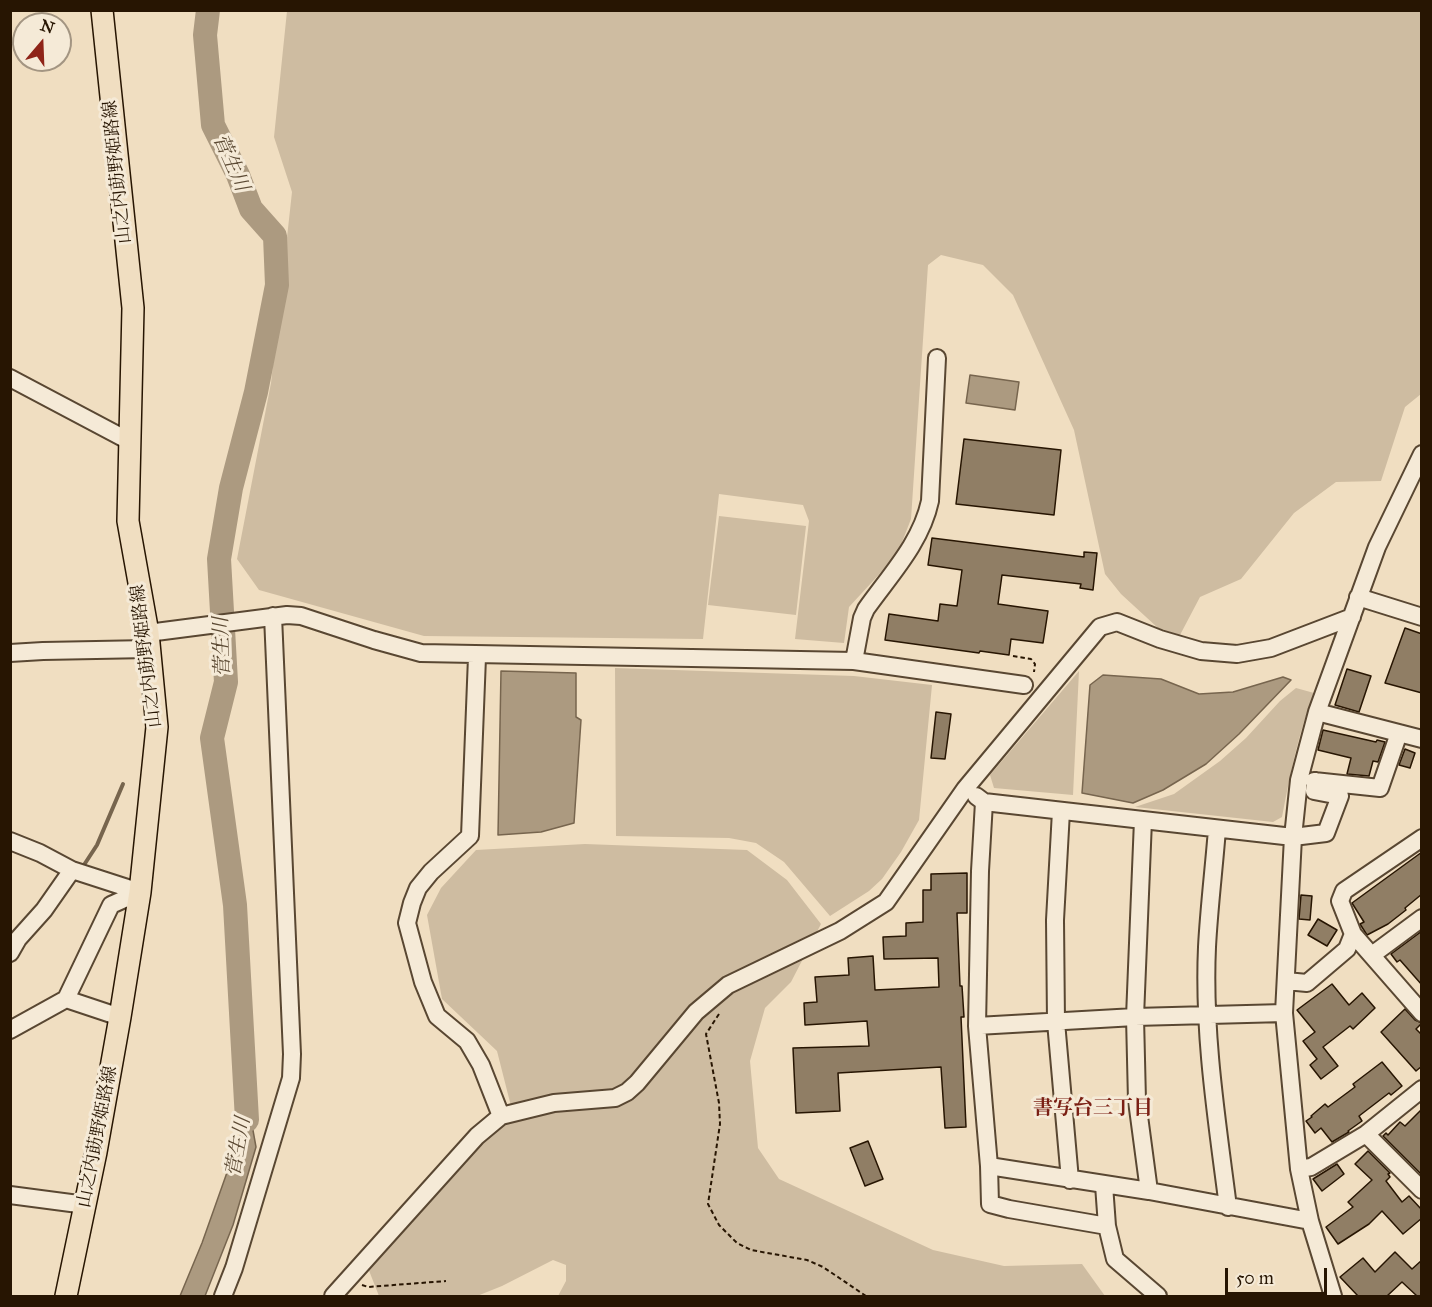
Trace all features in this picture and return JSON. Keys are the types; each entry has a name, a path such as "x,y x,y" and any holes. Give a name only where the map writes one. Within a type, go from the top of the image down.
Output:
{"main road":[{"name":"山之内莇野姫路線","path":"66,1296 86,1205 140,892 157,727 154,638 128,521 133,308 102,10"}],"street":[{"path":"854,660 862,618 866,609 916,539 926,519 930,501 937,358"},
{"path":"10,378 129,441"},
{"path":"1333,1296 1310,1221 1299,1169 1284,1013 1293,837 1299,780 1317,712 1358,597 1377,547 1422,454"},
{"path":"1358,597 1422,617"},
{"path":"10,653 154,638 270,616 301,616 421,653 854,660 1028,680"},
{"path":"223,1296 234,1268 291,1078 270,616"},
{"path":"333,1296 477,1136 501,1116 554,1103 615,1098 627,1092 696,1012 728,985 840,931 886,902 965,789 1100,627 1117,622 1160,639 1201,651 1237,654 1272,648 1352,617"},
{"path":"473,654 477,657 470,836 431,872 418,888 407,923 423,982 437,1016 467,1041 481,1065 501,1116"},
{"path":"1317,712 1422,738"},
{"path":"1299,780 1380,788 1399,733"},
{"path":"965,789 984,802 1293,837 1326,833 1340,796 1314,791 1316,782"},
{"path":"984,802 979,892 977,1026 990,1204 1107,1226"},
{"path":"1061,811 1055,920 1056,1022 1070,1180"},
{"path":"1143,820 1134,1017 1137,1101 1149,1191"},
{"path":"1217,829 1207,948 1208,1015 1214,1101 1228,1207"},
{"path":"1422,838 1344,891 1340,901 1353,934 1422,1013"},
{"path":"10,841 40,853 72,870 140,892"},
{"path":"10,953 18,939 44,910 72,870"},
{"path":"10,1030 66,999 111,905 140,892"},
{"path":"1372,955 1422,918"},
{"path":"1286,981 1307,983 1347,949 1353,934"},
{"path":"66,999 120,1017"},
{"path":"977,1026 1134,1017 1284,1013"},
{"path":"1299,1169 1311,1167 1366,1134 1422,1089"},
{"path":"1366,1134 1422,1190"},
{"path":"989,1166 1149,1191 1310,1221"},
{"path":"1104,1185 1107,1226 1115,1259 1158,1296"},
{"path":"10,1195 86,1205"}],"path":[{"path":"1013,656 1031,659 1035,664 1034,672 1028,680"},
{"path":"728,985 730,995 706,1034 719,1103 720,1124 708,1204 720,1225 737,1243 751,1250 807,1260 823,1267 866,1296"},
{"path":"368,1287 446,1281"}],"shaded area":[{"path":"287,11 1421,11 1421,394 1405,407 1381,481 1336,482 1294,513 1241,579 1200,597 1180,635 1158,628 1121,594 1105,574 1074,430 1013,295 983,265 941,255 928,265 911,519 897,555 849,607 844,643 795,639 809,521 803,505 719,494 703,639 424,636 259,590 237,559 271,383 292,192 274,137"},
{"path":"719,516 806,526 796,615 708,605"},
{"path":"615,668 854,676 932,685 919,820 882,879 869,891 830,916 784,862 756,843 729,838 616,836"},
{"path":"1079,671 1073,795 994,788 990,775"},
{"path":"1296,688 1314,693 1291,770 1282,817 1273,822 1135,807 1174,794 1220,761"},
{"path":"585,844 747,850 787,880 821,924 791,982 765,1008 750,1061 758,1148 779,1179 933,1250 1004,1266 1082,1264 1105,1296 558,1296 566,1281 566,1265 553,1260 477,1296 379,1296 368,1268 487,1136 514,1118 497,1051 442,999 427,915 441,888 476,850"}],"water":[{"path":"970,375 1019,382 1015,410 966,403"},
{"path":"501,671 576,673 576,717 581,720 574,823 541,832 498,835"},
{"path":"1103,675 1161,679 1199,694 1233,692 1283,677 1291,680 1239,734 1206,764 1163,790 1133,803 1082,793 1090,685"},
{"path":"245,1086 256,1147 233,1225 205,1296 180,1296 202,1243 241,1133"}],"building":[{"path":"964,439 1061,450 1054,515 956,504"},
{"path":"932,538 1084,557 1084,552 1097,553 1093,590 1080,588 1081,584 1002,575 998,604 1048,611 1043,643 1011,639 1009,655 885,640 889,614 938,621 940,604 957,606 962,570 928,565"},
{"path":"1405,628 1422,634 1422,693 1385,683"},
{"path":"1347,669 1371,676 1359,712 1335,705"},
{"path":"936,712 951,714 945,759 931,758"},
{"path":"1323,730 1385,742 1378,762 1373,761 1369,776 1347,774 1351,758 1318,750"},
{"path":"1405,749 1415,753 1410,768 1399,765"},
{"path":"1422,852 1422,894 1388,924 1367,935 1360,924 1364,922 1352,903"},
{"path":"967,873 967,913 957,913 960,986 962,986 964,1017 961,1017 966,1127 945,1128 941,1067 838,1073 840,1111 796,1113 793,1048 869,1046 867,1021 805,1025 804,1003 817,1002 815,977 849,975 848,958 873,956 875,990 939,987 938,958 884,959 883,937 906,936 906,923 923,922 923,890 931,890 931,874"},
{"path":"1301,895 1312,896 1310,920 1299,919"},
{"path":"1318,919 1337,930 1327,946 1308,935"},
{"path":"1422,931 1422,985 1400,960 1397,962 1391,954"},
{"path":"1332,984 1349,1005 1362,993 1375,1008 1353,1029 1350,1026 1323,1047 1338,1066 1321,1079 1310,1065 1317,1059 1303,1041 1315,1032 1297,1010"},
{"path":"1405,1009 1415,1020 1422,1023 1416,1029 1422,1035 1422,1066 1416,1071 1381,1032"},
{"path":"1382,1062 1402,1086 1359,1116 1362,1121 1332,1142 1321,1128 1315,1133 1306,1121 1325,1104 1328,1107 1355,1087 1353,1084"},
{"path":"1422,1109 1422,1175 1383,1136 1386,1133 1388,1135 1400,1122 1405,1126"},
{"path":"868,1141 883,1179 865,1186 850,1148"},
{"path":"1368,1151 1390,1173 1386,1181 1402,1202 1409,1196 1422,1210 1422,1218 1403,1234 1382,1211 1369,1224 1338,1244 1326,1227 1353,1207 1348,1202 1372,1180 1355,1164"},
{"path":"1337,1164 1344,1174 1322,1191 1313,1179"},
{"path":"1395,1252 1412,1269 1422,1260 1422,1296 1417,1296 1402,1282 1387,1296 1358,1296 1340,1277 1363,1258 1375,1272"}],"waterway":[{"name":"菅生川","path":"208,10 205,35 213,125 238,175 251,209 275,236 277,285 256,392 231,488 219,559 226,682 212,738 235,905 247,1120"},
{"path":"82,868 97,845 123,784"}],"district":[{"name":"書写台三丁目","path":"1093,1109"}]}
